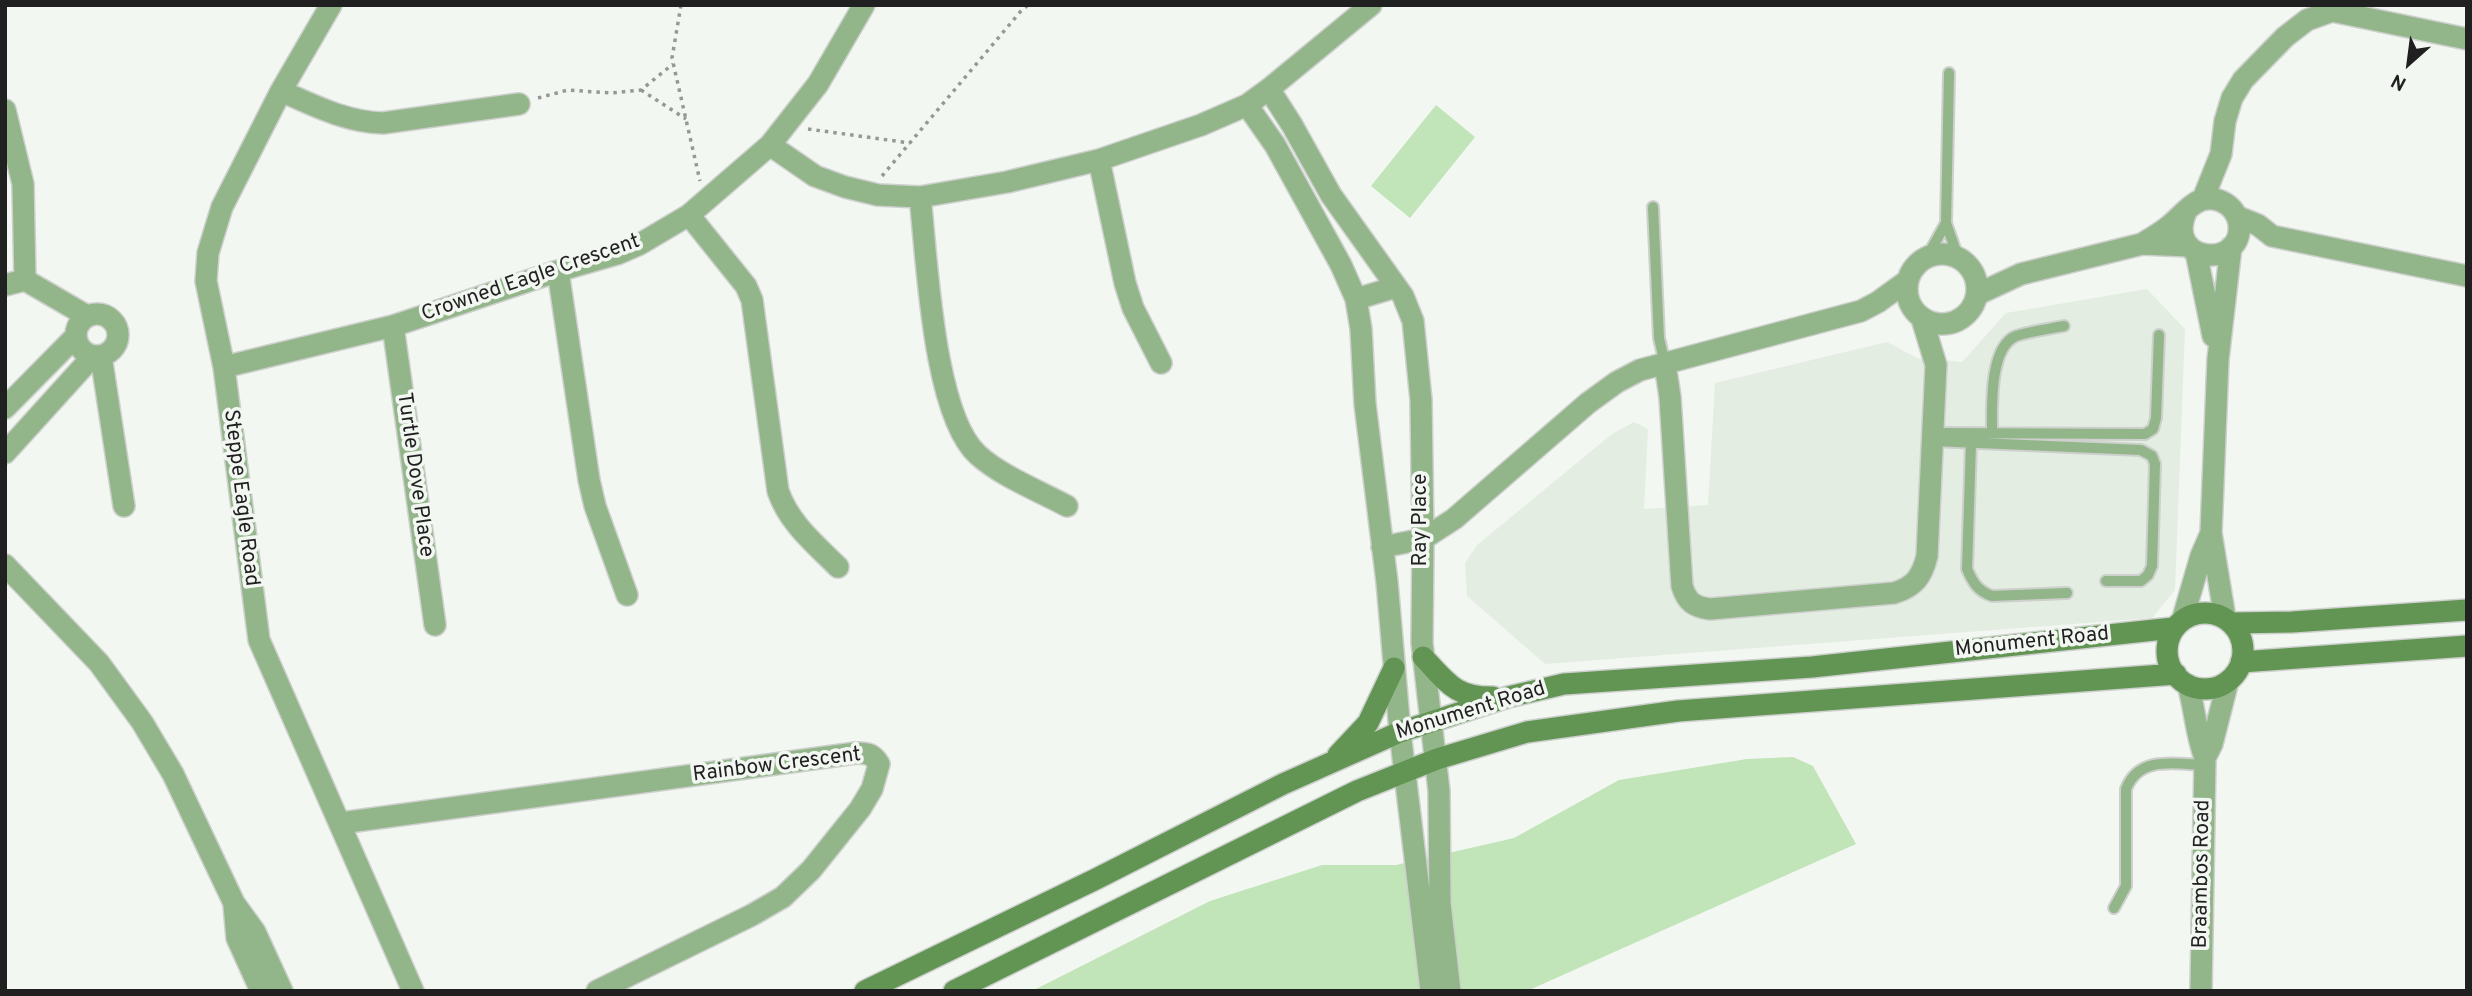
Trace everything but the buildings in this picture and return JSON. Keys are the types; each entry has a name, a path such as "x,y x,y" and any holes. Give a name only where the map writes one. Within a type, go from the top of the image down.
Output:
{"main road":[{"path":"2228,620 2239,635 2243,648 2236,673 2228,681 2208,689 2182,680 2171,668 2166,655 2167,641 2178,623 2196,613 2210,613 2228,620 2292,622 2467,610"},
{"name":"Monument Road","path":"866,991 1283,784 1400,732 1508,696 1564,684 1812,667 2178,623"},
{"path":"2241,662 2467,646"},
{"path":"1423,657 1463,694 1475,698 1508,696"},
{"path":"1326,766 1354,740 1367,723 1394,668"},
{"name":"Monument Road","path":"954,991 1357,791 1437,759 1527,732 1678,711 2182,680"}],"street":[{"name":"Steppe Eagle Road","path":"331,5 281,91 222,207 208,253 206,281 224,367 259,640 413,991"},
{"name":"Crowned Eagle Crescent","path":"224,367 393,326 617,254 640,244 697,208 770,145 818,84 864,5"},
{"path":"770,145 815,176 868,193 920,197 1007,182 1099,160 1200,125 1247,105 1371,5"},
{"path":"2203,199 2221,154 2225,121 2232,98 2243,80 2285,37 2307,20 2332,8 2467,39"},
{"name":"Ray Place","path":"1269,89 1331,195 1403,296 1413,321 1417,352 1423,539 1423,657 1437,759 1440,903 1450,991"},
{"path":"281,91 343,118 383,123 519,104"},
{"name":"Ray Place","path":"1247,105 1275,145 1341,265 1356,299 1400,732 1431,991"},
{"path":"5,110 23,184 15,282 87,316 102,314 118,328 118,343 114,349 97,356 5,453"},
{"path":"2221,154 2239,230 2233,245 2218,359 2211,533 2228,620"},
{"path":"1099,160 1125,283 1133,308 1161,363"},
{"path":"1294,181 1316,170"},
{"path":"920,197 937,353 955,419 976,454 989,464 1067,506"},
{"path":"2142,244 2203,199 2218,199 2272,236"},
{"path":"697,208 752,300 778,491 785,510 797,527 838,567"},
{"path":"2186,212 2182,230 2192,249 2218,359"},
{"path":"1978,294 2021,274 2142,244 2192,249 2205,256 2215,256 2233,245 2272,236 2467,276"},
{"path":"1936,365 1918,315 1909,302 1907,282 1911,272 1927,257 1937,254 1965,264 2021,274"},
{"path":"1861,310 1918,315 1942,325 1952,324 1970,313 1978,294 1978,282 1965,264"},
{"path":"558,271 589,480 595,506 627,595"},
{"path":"1382,547 1423,539 1454,519 1588,403 1617,382 1640,370 1861,310 1907,282"},
{"path":"1356,299 1396,287"},
{"path":"5,408 76,336 78,327 87,316"},
{"path":"1665,364 1670,397 1682,586 1690,603 1699,608 1710,609 1894,593 1913,585 1921,576 1927,556 1936,365 1952,324"},
{"name":"Turtle Dove Place","path":"393,326 435,625"},
{"path":"76,336 81,349 97,356"},
{"path":"97,356 124,506"},
{"path":"2178,623 2211,533"},
{"path":"5,565 99,663 142,722 173,774 234,903 255,932 282,991"},
{"name":"Braambos Road","path":"2182,680 2194,706 2205,761 2201,991"},
{"name":"Braambos Road","path":"2205,761 2228,681"},
{"name":"Rainbow Crescent","path":"341,823 856,753 867,753 874,757 879,764 878,775 860,809 811,870 783,897 597,991"},
{"path":"234,903 237,938 261,991"}],"lane":[{"path":"1949,73 1946,223 1965,264"},
{"path":"1653,207 1659,338 1665,364"},
{"path":"1927,257 1946,223"},
{"path":"1992,433 1996,366 2006,344 2015,337 2064,326"},
{"path":"1933,437 1992,433 2145,434 2153,429 2157,418 2159,335"},
{"path":"1933,437 1971,443 2141,450 2152,456 2155,464 2152,566 2141,581 2106,581"},
{"path":"1971,443 1967,569 1973,584 1983,593 1992,596 2067,593"},
{"path":"2114,908 2126,886 2126,789 2129,780 2133,774 2147,766 2205,761"}],"path":[{"path":"681,5 672,58 686,119 697,208"},
{"path":"868,193 1028,5"},
{"path":"519,104 568,90 611,93 641,90 673,64"},
{"path":"641,90 686,119"},
{"path":"785,126 910,143"}],"shaded area":[{"path":"2147,289 2185,329 2175,590 2152,618 1545,664 1467,596 1465,563 1477,545 1612,434 1634,422 1648,429 1644,509 1708,505 1715,383 1887,342 1917,358 1962,362 2006,313"}],"green space":[{"path":"1436,105 1475,137 1410,218 1371,186"},
{"path":"1793,757 1813,766 1856,844 1527,991 1032,991 1210,901 1322,865 1396,865 1514,838 1619,780 1747,759"}]}
